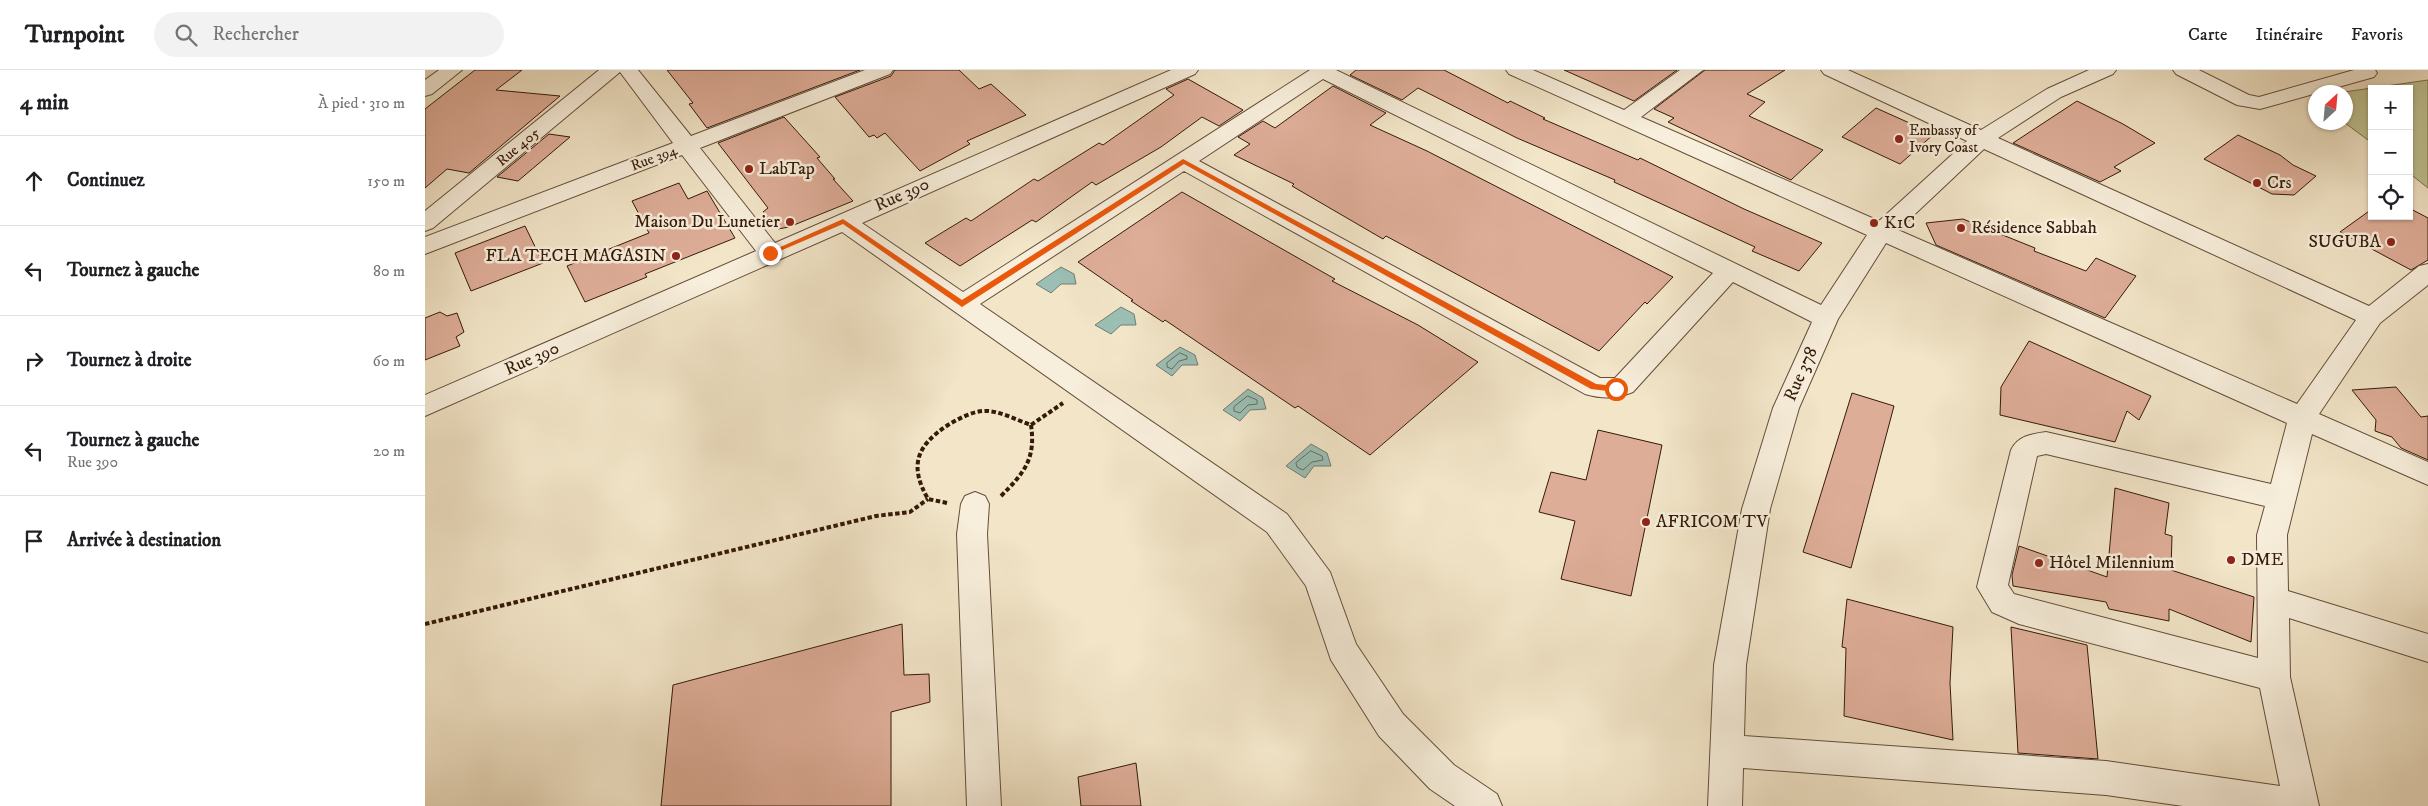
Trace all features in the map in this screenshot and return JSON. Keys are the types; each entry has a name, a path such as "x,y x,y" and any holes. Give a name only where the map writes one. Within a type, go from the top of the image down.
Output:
{"street":[{"path":"425,90 452,70"},
{"name":"Rue 405","path":"425,223 611,70"},
{"path":"656,70 631,74 770,253"},
{"name":"Rue 394","path":"425,246 883,70"},
{"name":"Rue 390","path":"425,406 1188,70"},
{"path":"1516,70 2428,474"},
{"path":"1626,118 1693,70"},
{"path":"1831,70 2371,317"},
{"name":"Rue 378","path":"1725,806 1730,665 1756,509 1786,408 1826,318 1881,232 1982,139 2054,93 2106,70"},
{"path":"2183,70 2244,101 2260,103 2367,73 2365,70"},
{"path":"962,304 1321,71 1826,318"},
{"path":"1183,161 1600,388 1616,389 1624,385 1729,271"},
{"path":"843,221 1277,523 1319,581 1342,650 1391,725 1442,777 1485,806"},
{"path":"1727,751 2106,778 2302,806 2275,677 2272,535 2302,418 2371,317 2428,272"},
{"path":"2275,677 2019,610 2003,603 1992,587 2025,450 2033,445 2046,443 2282,498"},
{"path":"975,504 972,534 984,806"},
{"path":"2273,600 2428,648"}],"path":[{"path":"1031,425 1082,388"},
{"path":"983,411 1031,425 1033,438 1032,455 1027,467 999,498 975,504 953,505 928,499 918,484 916,466 920,451 931,435 957,420 983,411"},
{"path":"425,624 876,516 910,512 928,499"}],"green space":[{"path":"2428,80 2428,188 2413,176 2413,85 2393,85"},
{"path":"2368,89 2368,140 2353,129 2353,91"}],"water":[{"path":"1061,267 1074,274 1076,284 1061,284 1051,293 1036,284"},
{"path":"1121,307 1134,314 1136,325 1121,325 1111,334 1095,325"},
{"path":"1180,347 1195,355 1198,365 1182,365 1172,376 1156,365"},
{"path":"1248,389 1263,398 1266,409 1250,410 1240,421 1223,410"},
{"path":"1311,444 1327,453 1331,466 1314,466 1305,478 1286,466"}],"building":[{"path":"475,70 522,70 496,90 560,96 469,173 447,169 425,188 425,109"},
{"path":"667,70 860,70 707,128 689,104 693,103"},
{"path":"895,70 959,70 979,89 991,84 1026,115 967,141 970,144 920,171 885,133 877,138 874,135 869,137 835,97 891,76"},
{"path":"1356,70 1444,70 1508,103 1510,101 1545,118 1543,119 1638,160 1640,158 1744,209 1822,243 1799,271 1752,251 1755,247 1614,182 1615,180 1517,138 1418,88 1402,100 1350,75"},
{"path":"1564,70 1677,70 1634,101"},
{"path":"1705,70 1785,70 1747,94 1765,102 1749,116 1823,150 1791,180 1668,122 1674,118 1654,109"},
{"path":"1188,79 1243,110 1219,126 1202,117 1161,147 1096,185 1092,182 1036,222 1032,220 960,266 925,243 966,218 971,221 1034,179 1038,181 1099,143 1103,145 1174,95 1166,89"},
{"path":"1333,86 1386,113 1370,125 1427,151 1673,277 1647,304 1645,302 1599,351 1386,236 1383,239 1292,186 1294,184 1234,155 1250,144 1238,137 1263,121 1275,128"},
{"path":"2077,101 2123,124 2155,143 2114,167 2121,171 2100,182 2013,143"},
{"path":"1876,108 1934,134 1900,164 1842,137"},
{"path":"784,117 820,157 817,158 853,201 789,227 778,229 763,212 768,208 718,143"},
{"path":"549,134 570,137 518,181 497,177"},
{"path":"2238,135 2280,155 2293,165 2316,176 2294,195 2272,194 2204,159"},
{"path":"679,183 688,199 707,191 735,238 645,274 647,277 585,302 567,266 649,233 632,201"},
{"path":"1182,192 1335,279 1332,281 1418,325 1478,362 1370,455 1298,406 1295,408 1165,320 1163,322 1131,301 1133,300 1078,262"},
{"path":"2413,210 2428,218 2428,260 2411,270 2340,232 2368,212 2368,220 2413,220"},
{"path":"1963,219 2035,248 2034,251 2086,271 2096,258 2136,276 2105,318 1936,245 1926,223"},
{"path":"525,226 543,263 471,291 455,253"},
{"path":"440,312 447,316 457,313 464,332 456,337 460,346 425,360 425,318"},
{"path":"2029,341 2151,396 2139,420 2127,411 2115,442 2000,415 2001,387"},
{"path":"2396,387 2421,417 2428,416 2428,460 2401,448 2392,437 2375,431 2376,420 2352,390"},
{"path":"1852,393 1894,406 1851,568 1803,552"},
{"path":"1598,430 1662,445 1631,596 1561,579 1575,521 1539,512 1551,472 1586,480"},
{"name":"Hôtel Milennium","path":"2115,488 2169,503 2165,534 2172,536 2171,570 2254,597 2251,642 2169,609 2169,621 2109,609 2106,602 2013,586 2012,575 2019,546 2107,577"},
{"path":"1847,599 1953,627 1950,683 1953,740 1844,716 1846,648 1842,647"},
{"path":"902,624 904,675 929,674 930,702 891,712 891,806 661,806 673,685"},
{"path":"2011,627 2087,645 2098,759 2018,753"},
{"path":"1136,763 1141,806 1081,806 1078,777"}],"place":[{"name":"Embassy of Ivory Coast","path":"1899,139"},
{"name":"LabTap","path":"749,169"},
{"name":"Crs","path":"2257,183"},
{"name":"Maison Du Lunetier","path":"790,222"},
{"name":"K1C","path":"1874,223"},
{"name":"Résidence Sabbah","path":"1961,228"},
{"name":"SUGUBA","path":"2391,242"},
{"name":"FLA TECH MAGASIN","path":"676,256"},
{"name":"AFRICOM TV","path":"1646,522"},
{"name":"DME","path":"2231,560"},
{"name":"Hôtel Milennium","path":"2039,563"}],"route":[{"path":"770,253 843,221 962,304 1183,161 1594,386 1616,389"}]}
